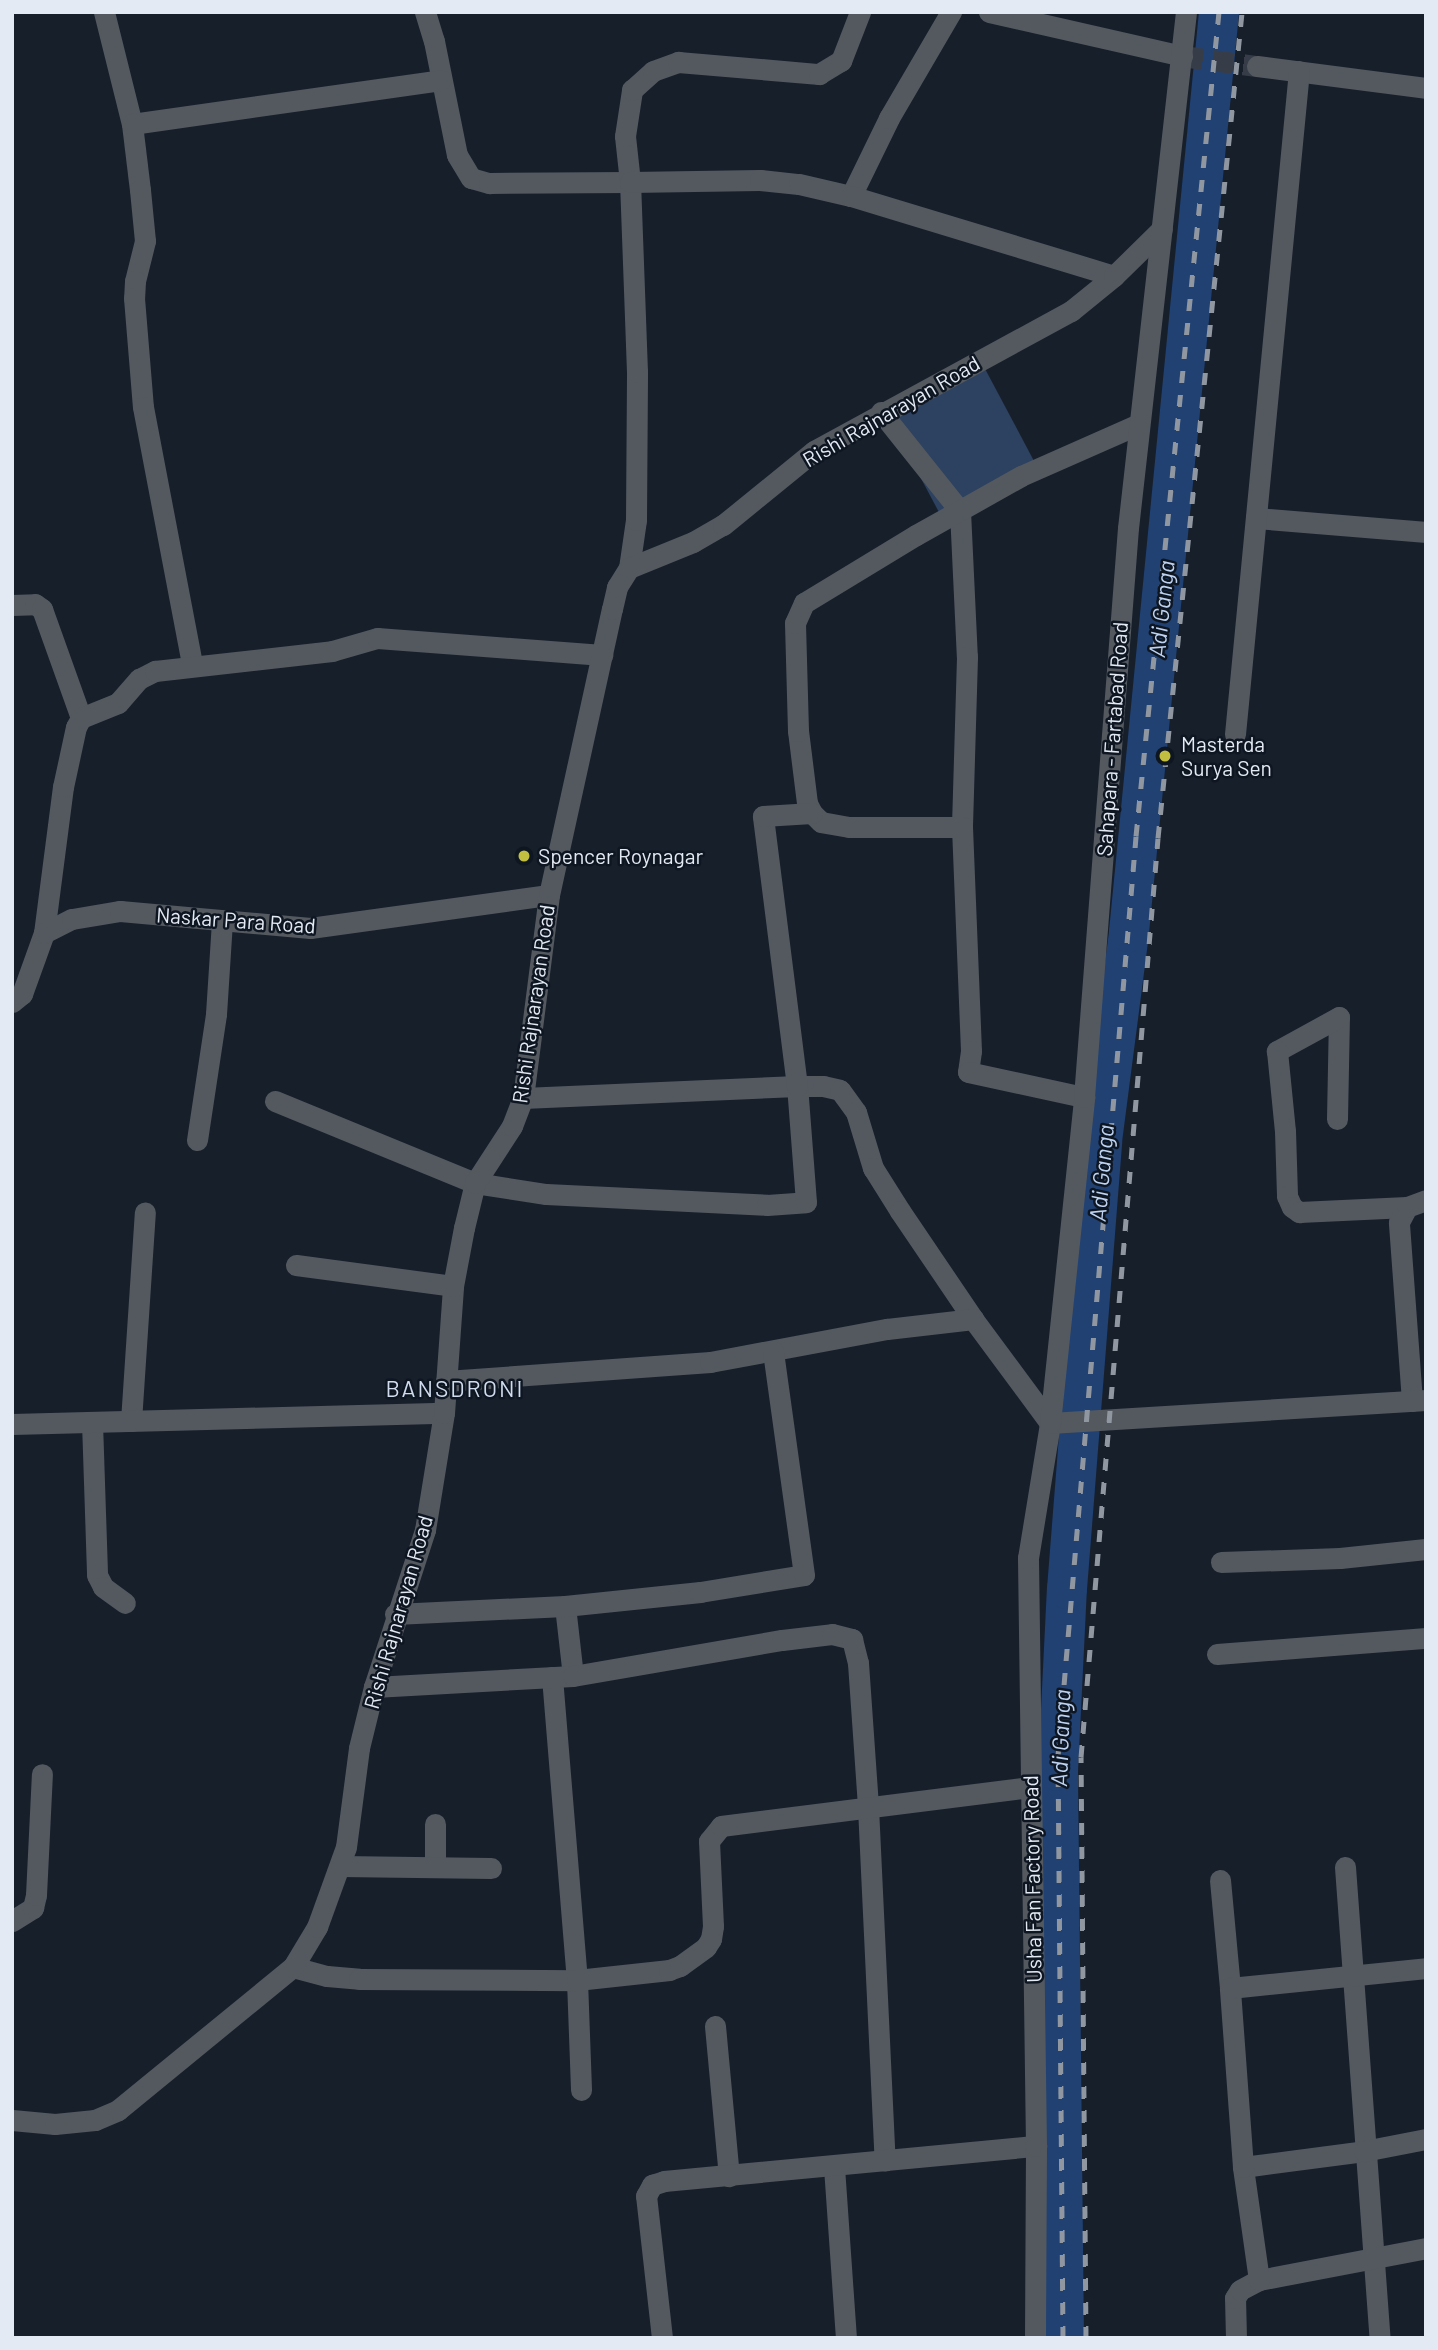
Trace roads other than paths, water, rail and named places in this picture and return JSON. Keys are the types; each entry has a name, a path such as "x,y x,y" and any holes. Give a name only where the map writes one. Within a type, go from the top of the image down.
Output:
{"street":[{"path":"104,12 132,124 145,241 135,281 134,298 143,407 192,665"},
{"path":"425,12 457,155 471,178 489,183 760,180 799,184 851,196 1114,276"},
{"path":"629,568 636,520 637,386 630,182 625,136 632,90 653,71 678,62 819,74 841,61 860,12"},
{"path":"851,196 889,118 951,12"},
{"path":"989,12 1182,56"},
{"name":"Sahapara - Fartabad Road","path":"1050,1423 1084,1097 1128,528 1186,12"},
{"path":"1258,66 1426,88"},
{"path":"1235,734 1299,71"},
{"path":"132,124 441,80"},
{"name":"Rishi Rajnarayan Road","path":"12,2120 55,2124 95,2120 118,2110 293,1967 317,1927 340,1866 359,1748 374,1687 395,1614 425,1530 444,1413 453,1286 475,1183 513,1126 523,1098 549,895 617,587 629,568 694,542 723,525 814,451 881,412 1071,311 1114,276 1162,229"},
{"path":"881,412 960,511 967,657 962,827 971,1051 968,1072 1084,1097"},
{"path":"962,827 849,827 821,822 812,813 807,803 798,731 795,623 804,603 960,511 1021,477 1139,424"},
{"path":"1256,518 1426,532"},
{"path":"12,606 35,604 42,610 81,718 63,787 44,933 22,994 12,1002"},
{"path":"81,718 118,702 139,680 155,671 332,651 377,638 602,655"},
{"path":"275,1101 475,1183 546,1194 767,1205 806,1202 797,1086 763,816 812,813"},
{"name":"Naskar Para Road","path":"44,933 72,919 120,911 310,928 549,895"},
{"path":"197,1140 216,1014 222,921"},
{"path":"1337,1119 1339,1017 1278,1051 1287,1196 1292,1207 1299,1212 1417,1204"},
{"path":"523,1098 797,1086 823,1086 839,1090 849,1099 873,1168 973,1319 1050,1423 1419,1400 1399,1222 1417,1204"},
{"path":"131,1421 145,1212"},
{"path":"296,1265 453,1286"},
{"path":"446,1381 710,1362 887,1329 973,1319"},
{"path":"395,1614 565,1606 700,1592 804,1575 773,1351"},
{"path":"12,1424 444,1413"},
{"path":"92,1422 97,1575 103,1587 125,1603"},
{"name":"Usha Fan Factory Road","path":"1035,2338 1036,2146 1028,1558 1050,1423"},
{"path":"1221,1562 1340,1558 1426,1549"},
{"path":"565,1606 562,1676 581,2090"},
{"path":"374,1687 562,1676 782,1640 843,1635 852,1639 858,1663 868,1807 885,2161"},
{"path":"1217,1654 1426,1638"},
{"path":"12,1921 33,1909 36,1895 41,1773"},
{"path":"293,1967 327,1976 359,1979 577,1980 668,1970 680,1966 706,1947 713,1926 709,1841 721,1826 1031,1787"},
{"path":"435,1824 435,1866"},
{"path":"340,1866 491,1868"},
{"path":"1345,1867 1380,2338"},
{"path":"1220,1880 1243,2166 1259,2280"},
{"path":"1230,1988 1426,1968"},
{"path":"715,2026 729,2176"},
{"path":"1243,2166 1364,2151 1426,2139"},
{"path":"662,2338 646,2196 652,2185 664,2181 1036,2146"},
{"path":"834,2167 846,2338"},
{"path":"1236,2338 1235,2298 1240,2290 1259,2280 1426,2248"}],"waterway":[{"name":"Adi Ganga","path":"1064,2338 1058,1771 1067,1589 1102,1141 1129,932 1219,12"}],"tunnel":[{"path":"1182,56 1257,66"}],"railway":[{"path":"1063,2338 1058,1756 1136,836 1219,12"},
{"path":"1086,2338 1081,1757 1158,838 1242,12"}],"place":[{"name":"Masterda Surya Sen","path":"1165,756"},
{"name":"Spencer Roynagar","path":"524,856"}],"district":[{"name":"BANSDRONI","path":"455,1388"}]}
